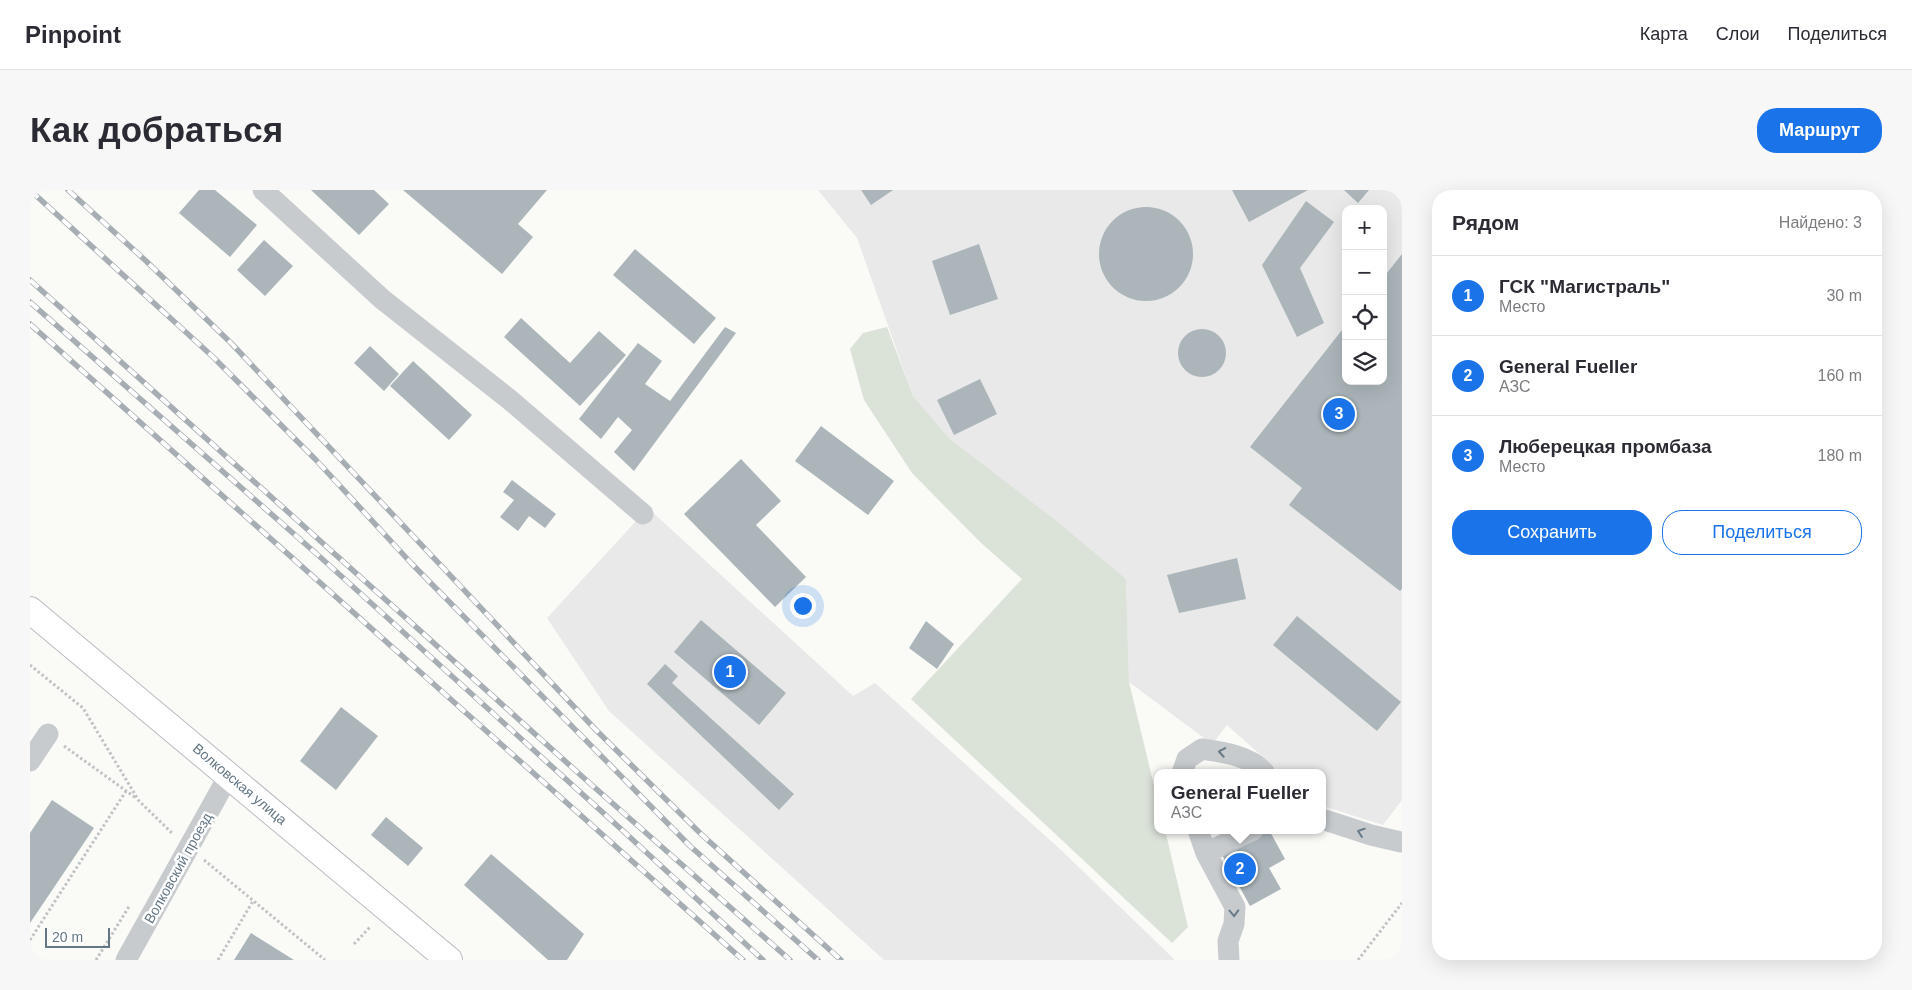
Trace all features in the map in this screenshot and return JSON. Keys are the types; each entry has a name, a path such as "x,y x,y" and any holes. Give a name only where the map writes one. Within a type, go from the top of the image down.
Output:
{"main road":[{"name":"Волковская улица","path":"30,610 449,960"}],"street":[{"path":"263,190 382,299 510,400 642,514"},
{"path":"30,761 48,734"},
{"path":"1183,769 1187,759 1202,749 1228,753 1262,769"},
{"name":"Волковский проезд","path":"126,960 190,849 229,775"},
{"path":"1326,820 1371,835 1401,842"},
{"path":"1199,834 1206,853 1235,906 1234,924 1228,941 1229,960"},
{"path":"1206,853 1245,834"}],"path":[{"path":"30,665 83,708 139,801"},
{"path":"48,734 139,801 190,849 325,960"},
{"path":"30,940 126,791"},
{"path":"218,960 253,902"},
{"path":"1358,960 1402,903"}],"shaded area":[{"path":"818,190 1402,190 1402,800 1383,825 1326,807 1326,769 1276,769 1227,725 1212,744 1129,682 1126,579 950,439 913,396 857,238"},
{"path":"887,327 913,396 950,439 1055,520 1126,579 1129,682 1154,786 1154,834 1166,834 1188,927 1172,943 911,699 1022,579 980,542 912,473 864,400 850,349 863,333"},
{"path":"648,508 853,696 875,683 1061,850 1175,960 884,960 609,711 547,618"}],"building":[{"path":"199,190 215,190 257,225 230,257 179,213"},
{"path":"311,190 374,190 389,204 359,235"},
{"path":"403,190 547,190 518,224 533,237 502,274"},
{"path":"861,190 893,190 871,205"},
{"path":"1232,190 1308,190 1249,222"},
{"path":"1344,190 1369,190 1358,203"},
{"path":"1306,201 1334,222 1300,268 1324,323 1297,337 1262,265"},
{"path":"1146,207 1164,210 1180,220 1190,236 1193,254 1190,272 1180,288 1164,298 1146,301 1128,298 1112,288 1102,272 1099,254 1102,236 1112,220 1128,210"},
{"path":"264,240 293,266 265,296 237,270"},
{"path":"979,244 998,299 950,315 932,261"},
{"path":"635,249 716,318 694,344 613,275"},
{"path":"1402,254 1402,589 1400,591 1289,505 1302,488 1250,447 1342,330 1342,385 1387,385 1387,273"},
{"path":"521,318 570,363 599,331 626,355 580,406 504,337"},
{"path":"725,327 736,333 634,471 614,452 632,430 618,417 601,439 579,419 638,343 662,361 645,384 670,401"},
{"path":"1197,329 1207,329 1219,336 1226,348 1226,358 1219,370 1207,377 1197,377 1189,373 1182,366 1178,358 1178,348 1182,340 1189,333"},
{"path":"370,346 399,374 384,391 354,363"},
{"path":"413,361 472,415 449,440 390,386"},
{"path":"980,379 997,414 954,435 937,400"},
{"path":"821,426 894,481 868,515 795,461"},
{"path":"741,459 781,501 756,525 806,577 775,607 684,514"},
{"path":"512,480 556,514 545,528 529,516 518,531 500,517 514,500 503,492"},
{"path":"1237,558 1246,599 1179,613 1167,575"},
{"path":"1297,616 1401,702 1377,731 1273,645"},
{"path":"701,620 786,693 759,725 674,652"},
{"path":"926,621 954,644 937,669 909,648"},
{"path":"665,664 678,676 672,683 794,794 779,810 647,684"},
{"path":"341,707 378,736 336,790 300,761"},
{"path":"52,800 94,828 30,923 30,833"},
{"path":"386,817 423,848 408,866 371,835"},
{"path":"1256,834 1271,834 1285,859 1269,868 1281,889 1250,906 1221,853"},
{"path":"491,854 584,934 567,960 548,960 464,885"},
{"path":"251,933 294,960 234,960"}],"railway":[{"path":"30,190 212,356 316,460 412,564 690,846 818,960"},
{"path":"68,190 145,260 231,343 596,730 701,834 841,960"},
{"path":"30,280 585,779 790,960"},
{"path":"30,302 319,556 763,960"},
{"path":"30,324 743,960"}],"place":[{"name":"Люберецкая промбаза","path":"1339,414"},
{"name":"ГСК \"Магистраль\"","path":"730,672"},
{"name":"General Fueller","path":"1240,869"}]}
